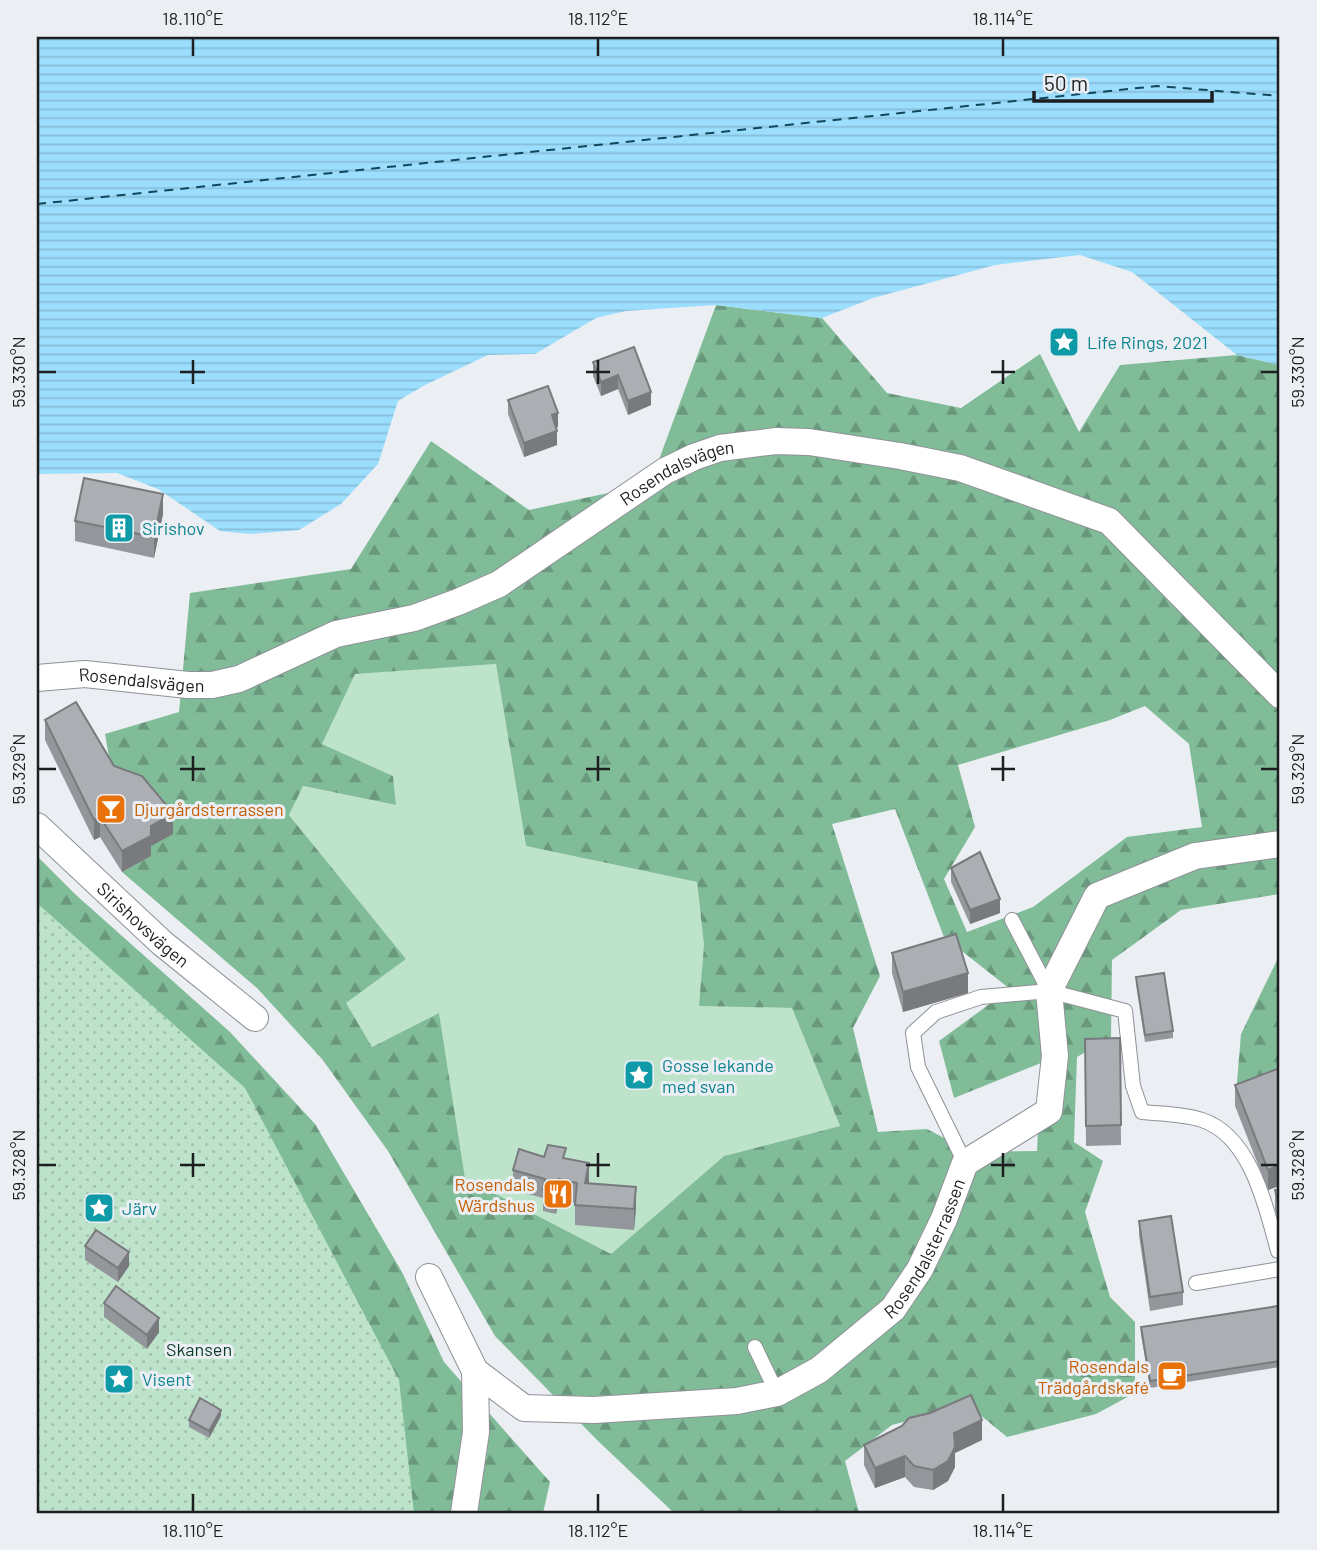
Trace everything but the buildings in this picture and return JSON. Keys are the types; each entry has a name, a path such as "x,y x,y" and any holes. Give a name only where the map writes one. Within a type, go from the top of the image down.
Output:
{"street":[{"name":"Rosendalsvägen","path":"37,678 85,674 188,685 212,685 239,679 336,634 414,618 458,603 499,584 665,471 694,457 720,448 776,442 809,442 960,468 1109,521 1280,695"},
{"name":"Sirishovsvägen","path":"37,825 162,943 255,1018"},
{"path":"1049,991 1097,896 1195,856 1280,844"},
{"name":"Rosendalsterrassen","path":"475,1371 524,1408 594,1410 737,1401 777,1393 819,1370 893,1309 920,1269 944,1219 965,1164 1049,1111 1055,1056 1049,991"},
{"path":"429,1277 475,1371 476,1432 464,1513"}],"lane":[{"path":"1012,920 1049,991"},
{"path":"965,1164 918,1067 913,1033 936,1012 981,997 1049,991 1125,1011 1133,1086 1142,1112 1203,1120 1230,1137 1260,1185 1280,1251"},
{"path":"1196,1283 1280,1269"},
{"path":"755,1348 777,1393"}],"green space":[{"path":"716,305 822,318 887,393 961,408 1040,354 1079,432 1120,365 1237,355 1280,365 1280,894 1181,910 1112,960 1111,1037 1077,1057 1074,1142 1103,1161 1085,1212 1110,1297 1135,1322 1135,1393 1096,1414 1007,1437 968,1405 892,1425 845,1461 859,1513 674,1513 597,1440 495,1336 388,1151 322,1059 257,988 122,872 151,856 114,786 105,734 179,712 190,593 351,569 431,441 529,510 650,484","holes":["496,664 526,846 697,882 704,945 699,1006 792,1008 840,1126 724,1156 611,1254 465,1178 439,1013 372,1047 346,1003 406,959 289,815 303,786 396,805 393,776 322,744 355,674","1145,706 1189,744 1202,827 1127,837 1033,907 967,932 944,879 975,827 958,765 1110,720","895,809 944,937 1010,989 939,1041 954,1098 1041,1063 1037,1151 971,1152 927,1129 878,1132 853,1028 880,976 832,824"]},
{"path":"496,664 526,846 697,882 704,945 700,1006 792,1008 840,1126 724,1156 611,1254 465,1178 439,1013 372,1047 345,1003 406,959 289,815 302,786 396,805 393,776 322,744 355,673"},
{"name":"Skansen","path":"37,856 76,895 230,1032 315,1124 402,1272 444,1362 550,1482 543,1513 54,1513 37,1457"},
{"name":"Skansen","path":"37,903 245,1088 399,1380 414,1513 37,1513"},
{"path":"1280,954 1280,1088 1235,1106 1241,1034"}],"water":[{"path":"37,37 1280,37 1280,365 1237,355 1132,272 1080,255 995,265 873,298 822,318 716,305 626,311 596,318 535,354 488,355 398,401 378,464 341,504 299,530 250,534 220,531 158,489 117,473 37,474"}],"ferry route":[{"path":"37,204 1157,86 1280,96"}],"place":[{"name":"Life Rings, 2021","path":"1064,342"},
{"name":"Sirishov","path":"119,528"},
{"name":"Djurgårdsterrassen","path":"111,809"},
{"name":"Gosse lekande med svan","path":"639,1075"},
{"name":"Rosendals Wärdshus","path":"558,1194"},
{"name":"Järv","path":"99,1208"},
{"name":"Rosendals Trädgårdskafé","path":"1172,1376"},
{"name":"Visent","path":"119,1379"}]}
